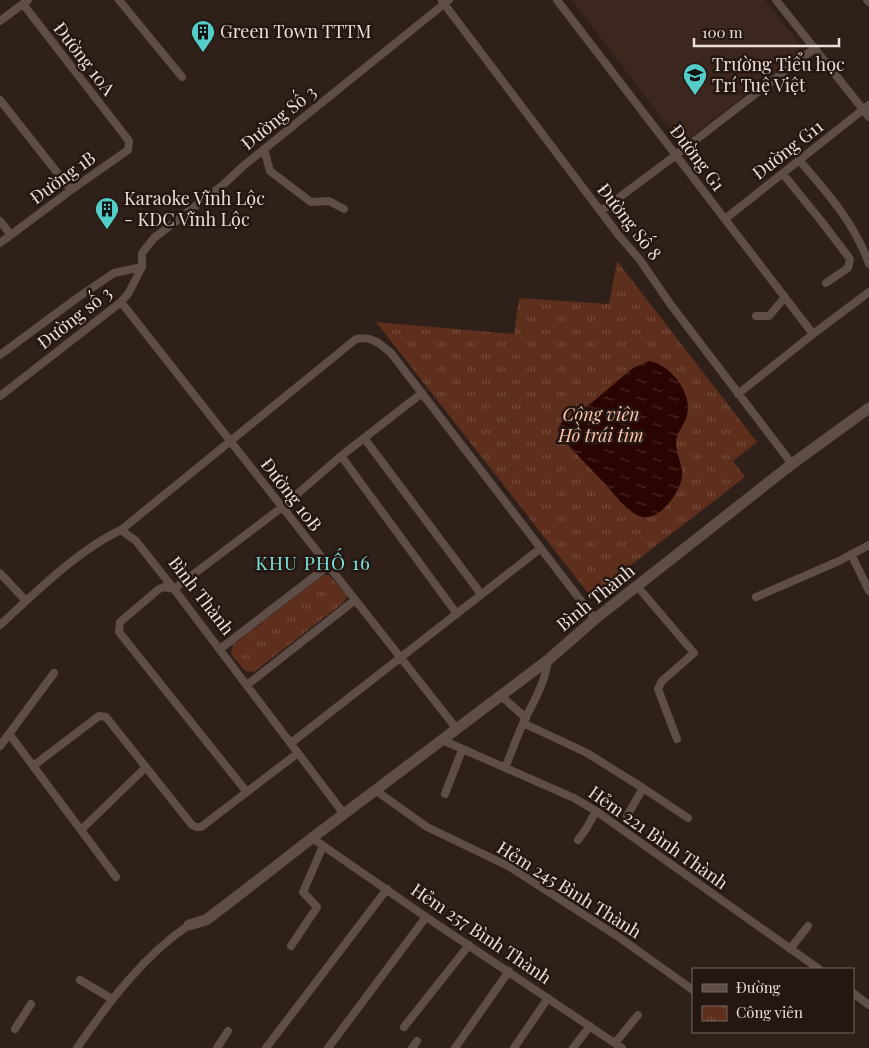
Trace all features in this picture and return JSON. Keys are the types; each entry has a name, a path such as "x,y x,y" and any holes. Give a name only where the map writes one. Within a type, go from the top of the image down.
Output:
{"street":[{"path":"119,0 182,77"},
{"name":"Đường G1","path":"557,0 813,334"},
{"path":"776,0 866,107 869,117"},
{"name":"Đường Số 3","path":"142,267 142,253 154,238 222,185 445,1"},
{"name":"Đường Số 8","path":"445,1 792,464"},
{"path":"0,22 26,2"},
{"name":"Đường 10A","path":"26,2 122,133"},
{"path":"601,211 815,48"},
{"path":"0,100 71,190"},
{"name":"Đường G11","path":"724,219 866,107"},
{"name":"Đường 1B","path":"0,243 128,150 129,141 122,133"},
{"path":"264,149 270,171 311,202 329,201 344,208"},
{"path":"799,160 825,190 851,226 862,245 869,264"},
{"path":"783,174 850,260 848,268 826,283"},
{"path":"0,221 10,235"},
{"name":"Đường số 3","path":"0,396 121,302 128,294 142,267"},
{"name":"Đường số 3","path":"0,355 77,298 114,274 142,267"},
{"path":"738,394 869,292"},
{"path":"756,316 769,316 785,298"},
{"name":"Đường 10B","path":"121,302 281,508 456,728"},
{"path":"0,625 38,589 102,539 120,530 356,339 365,338 378,342 391,353 595,619"},
{"path":"246,791 119,632 120,622 159,589 164,587 174,589 281,508 341,456 422,394"},
{"name":"Bình Thành","path":"77,1048 112,999 175,934 189,925 206,920 456,728 548,660 595,619 792,464 869,408"},
{"path":"364,438 481,594"},
{"path":"341,456 457,614"},
{"name":"Bình Thành","path":"120,530 136,541 174,589 248,684 344,814"},
{"path":"756,597 869,545"},
{"path":"291,743 541,548"},
{"path":"851,554 869,591"},
{"path":"220,649 328,566"},
{"path":"0,573 26,601"},
{"path":"637,586 694,653 662,682 658,690 677,739"},
{"path":"248,684 356,600"},
{"path":"505,768 541,686 548,660"},
{"path":"0,746 54,673"},
{"path":"500,695 524,721 587,753 688,818"},
{"path":"33,766 99,716 106,717 192,825 202,827 246,791 298,753"},
{"path":"10,735 116,877"},
{"name":"Hẻm 221 Bình Thành","path":"442,740 574,798 596,811 818,968"},
{"path":"445,794 462,750"},
{"path":"81,830 146,767"},
{"path":"627,816 643,788"},
{"name":"Hẻm 245 Bình Thành","path":"375,790 426,827 510,867 620,938 692,989"},
{"path":"578,840 596,811"},
{"name":"Hẻm 257 Bình Thành","path":"312,838 622,1048"},
{"path":"291,946 317,907 302,892 323,846"},
{"path":"266,1048 387,888"},
{"path":"328,1048 426,917"},
{"path":"790,949 808,926"},
{"path":"404,1026 469,945"},
{"path":"455,1048 509,971"},
{"path":"80,980 112,999"},
{"path":"854,994 868,1001"},
{"path":"514,1048 548,998"},
{"path":"15,1029 31,1004"},
{"path":"615,1043 638,1015"},
{"path":"573,1048 590,1026"},
{"path":"216,1048 228,1031"}],"shaded area":[{"name":"Trường Tiểu học Trí Tuệ Việt","path":"572,0 765,0 802,47 799,54 684,142 677,138"}],"green space":[{"name":"Công viên Hồ trái tim","path":"617,261 757,442 733,461 745,477 596,592 588,593 376,322 514,334 519,298 609,304"},
{"path":"323,575 329,575 347,596 344,602 254,672 245,671 231,654 233,645"}],"water":[{"path":"649,361 657,363 672,374 683,389 688,406 686,419 677,435 676,443 682,472 681,483 673,498 661,511 646,517 639,516 625,506 573,450 558,430 561,423 589,405 633,368"}],"place":[{"name":"Green Town TTTM","path":"203,53"},
{"name":"Trường Tiểu học Trí Tuệ Việt","path":"695,96"},
{"name":"Karaoke Vĩnh Lộc - KDC Vĩnh Lộc","path":"107,230"}],"district":[{"name":"KHU PHỐ 16","path":"313,563"}]}
